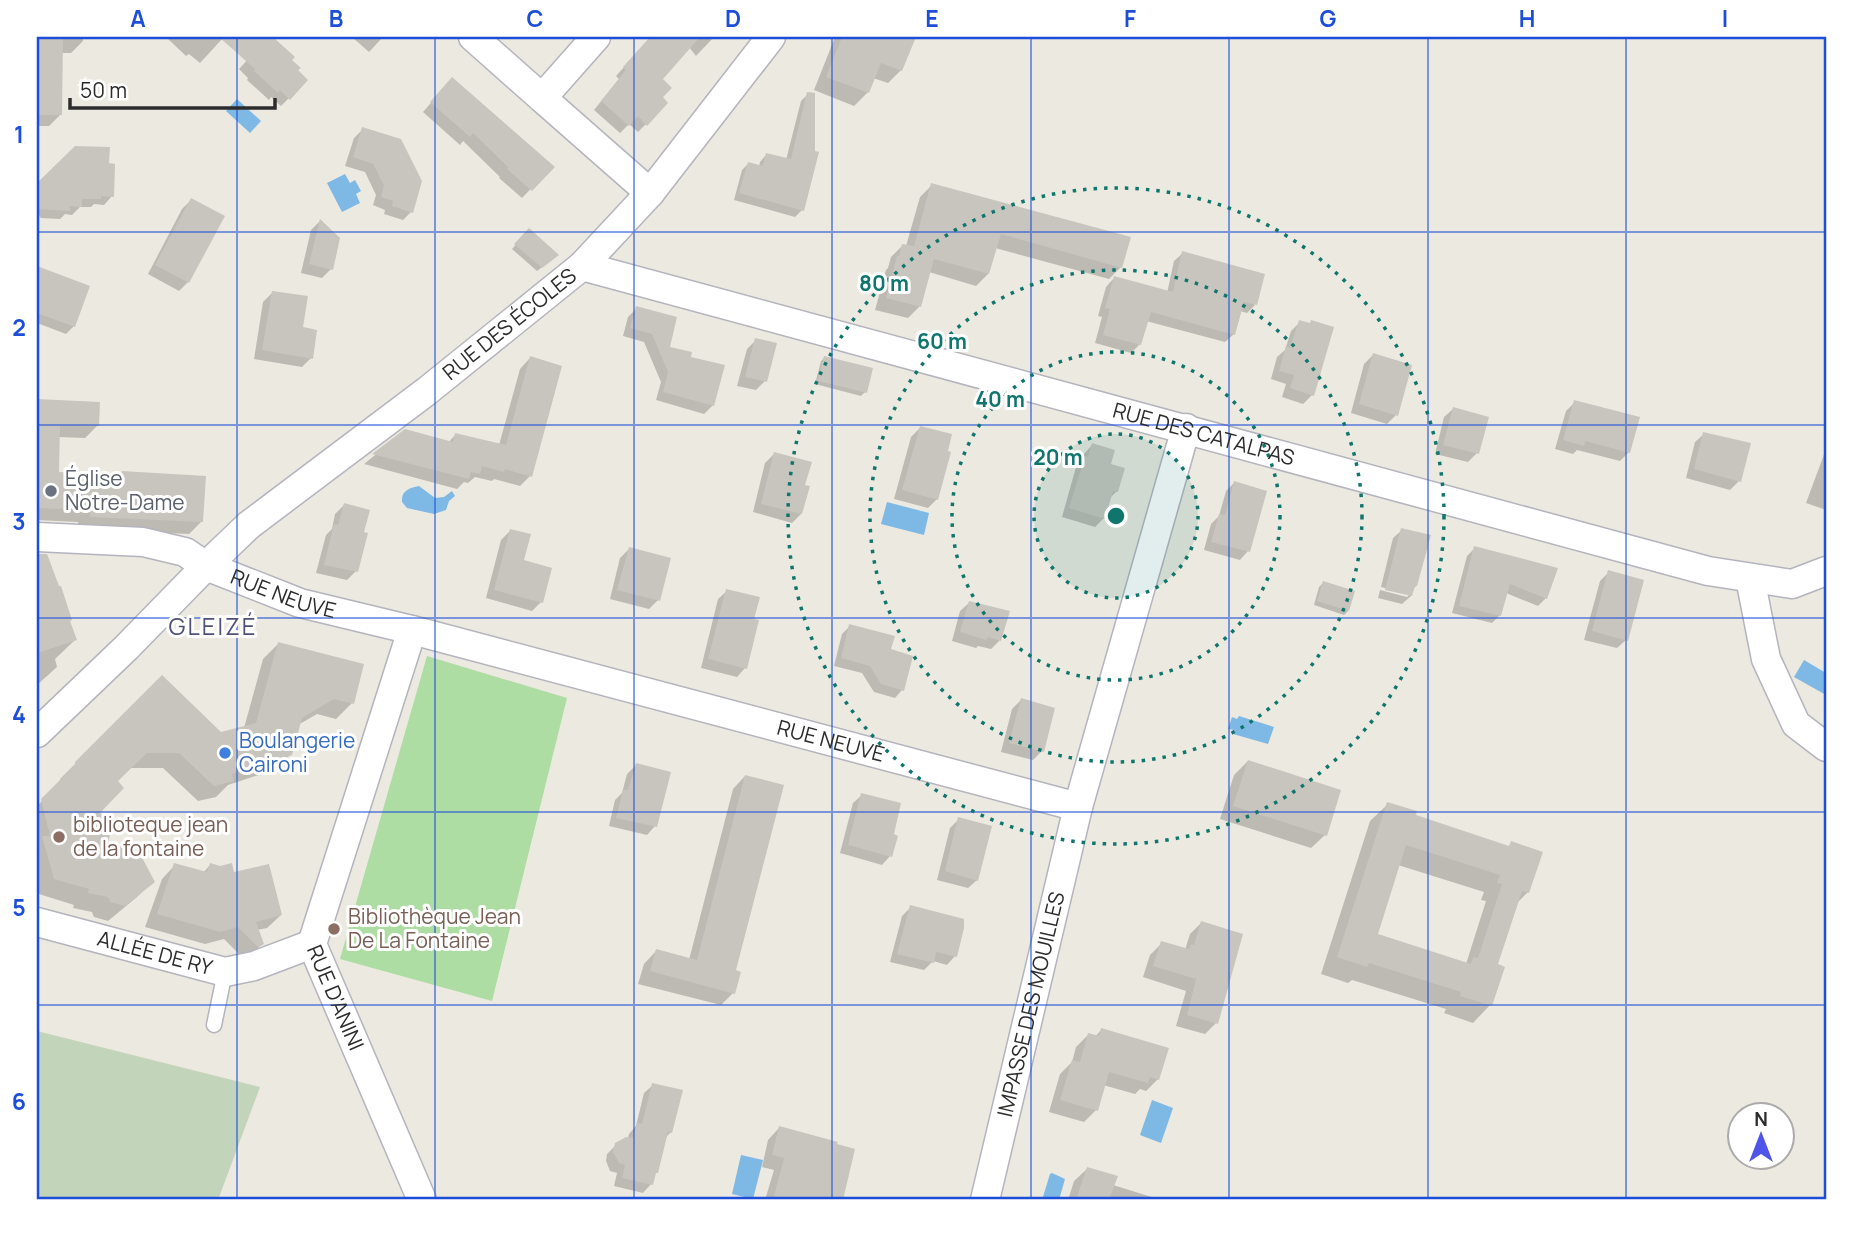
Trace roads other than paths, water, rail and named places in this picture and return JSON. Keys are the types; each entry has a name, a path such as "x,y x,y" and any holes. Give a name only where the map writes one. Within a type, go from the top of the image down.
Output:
{"street":[{"path":"474,37 650,193"},
{"path":"542,98 596,37"},
{"name":"RUE DES ÉCOLES","path":"37,733 249,525 427,391 582,266 650,193 771,37"},
{"name":"RUE DES CATALPAS","path":"582,266 1708,571 1792,584 1826,571"},
{"path":"1078,807 1186,428"},
{"name":"RUE NEUVE","path":"37,537 143,542 185,552 206,566 300,603 412,630 1078,807"},
{"path":"1750,578 1766,659 1796,723 1826,747"},
{"name":"RUE D'ANINI","path":"412,630 312,944 422,1200"},
{"name":"IMPASSE DES MOUILLES","path":"985,1200 1078,807"},
{"name":"ALLÉE DE RY","path":"37,922 225,972 254,966 312,944"}],"lane":[{"path":"215,1025 225,972"}],"water":[{"path":"237,99 261,121 250,133 226,111"},
{"path":"345,174 350,183 355,180 361,191 356,194 360,203 342,212 327,183"},
{"path":"419,486 435,498 444,497 452,491 455,496 449,501 446,510 434,514 407,508 402,502 403,495 409,489"},
{"path":"887,502 929,513 924,535 881,524"},
{"path":"1804,660 1826,673 1826,695 1794,677"},
{"path":"1239,716 1274,727 1268,744 1233,734 1234,730 1228,729 1232,717 1237,719"},
{"path":"1152,1100 1173,1108 1161,1143 1140,1135"},
{"path":"741,1155 763,1160 753,1199 732,1194"},
{"path":"1050,1174 1065,1179 1059,1200 1042,1200"}],"place":[{"name":"Église Notre-Dame","path":"51,491"},
{"name":"Boulangerie Caironi","path":"225,753"},
{"name":"biblioteque jean de la fontaine","path":"59,837"},
{"name":"Bibliothèque Jean De La Fontaine","path":"334,929"}],"district":[{"name":"GLEIZÉ","path":"213,627"}]}
